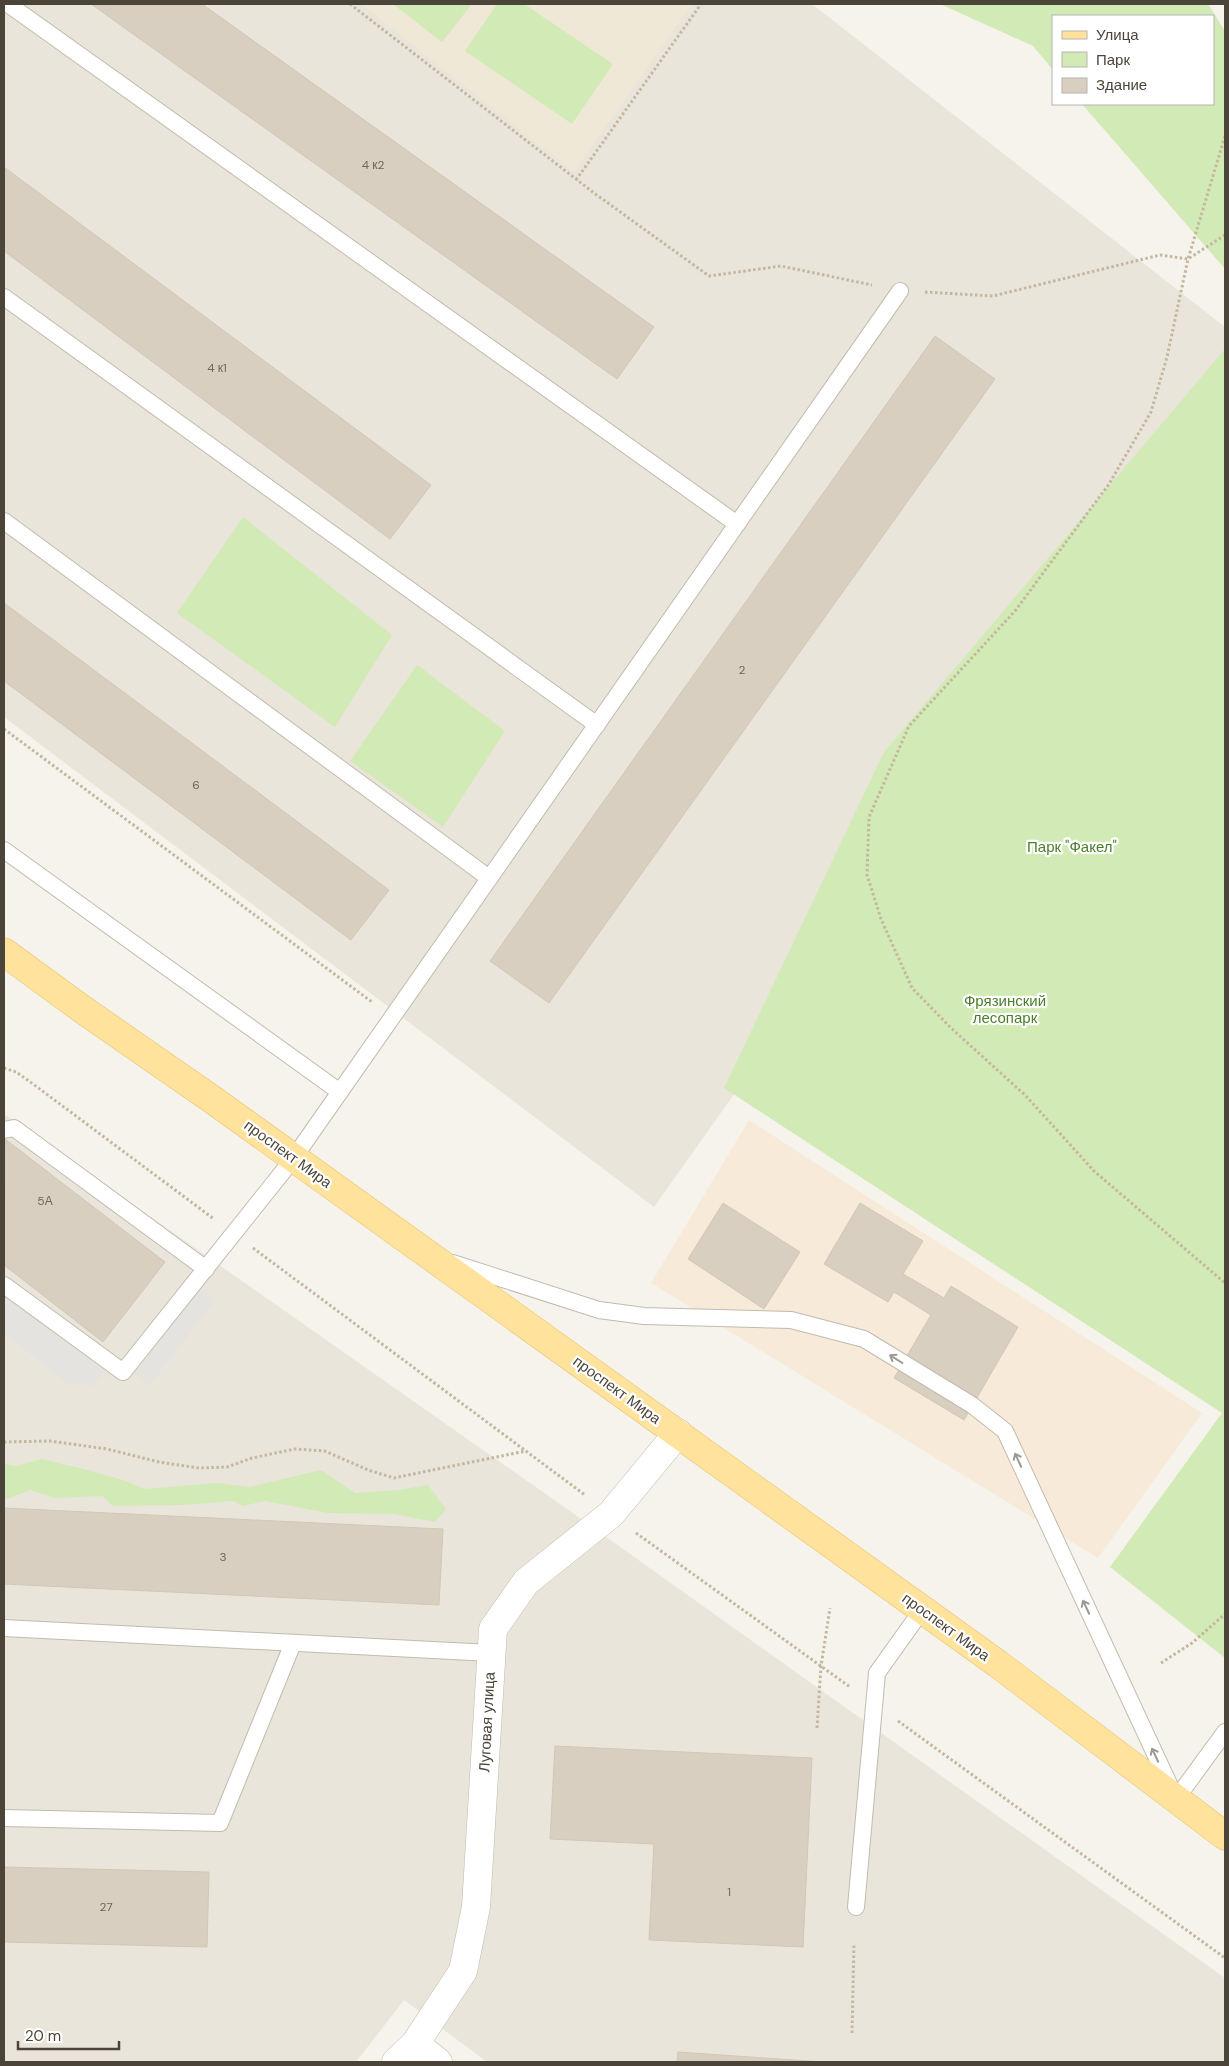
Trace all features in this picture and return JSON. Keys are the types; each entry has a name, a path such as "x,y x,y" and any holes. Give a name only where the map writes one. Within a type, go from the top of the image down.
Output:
{"main road":[{"name":"проспект Мира","path":"4,952 998,1664 1225,1836"}],"street":[{"name":"Луговая улица","path":"406,2053 462,1971 476,1908 493,1629 526,1582 611,1514 678,1434"},
{"path":"406,2053 438,2062"}],"lane":[{"path":"8,4 737,524"},
{"path":"4,1285 123,1372 293,1159 900,291"},
{"path":"4,297 597,725"},
{"path":"4,522 490,878"},
{"path":"4,850 340,1092"},
{"path":"4,1130 14,1128 206,1269"},
{"path":"430,1256 599,1310 644,1316 791,1320 864,1339 972,1405 1005,1431 1176,1799 1225,1732"},
{"path":"856,1907 877,1673 922,1610"},
{"path":"4,1628 491,1653"},
{"path":"4,1818 220,1823 293,1643"}],"path":[{"path":"350,4 576,180 709,276 781,266 900,291 993,296 1160,256 1188,259 1225,235"},
{"path":"576,180 701,4"},
{"path":"1225,136 1188,259 1168,357 1152,412 1109,484 1015,611 909,726 869,817 867,875 881,919 912,988 952,1028 1026,1095 1094,1172 1225,1283"},
{"path":"4,729 392,1017"},
{"path":"4,1442 59,1442 107,1449 159,1462 199,1468 227,1467 252,1458 295,1450 324,1451 368,1470 394,1478 526,1451"},
{"path":"817,1728 821,1666 830,1608"},
{"path":"1161,1663 1192,1643 1225,1614"},
{"path":"852,2033 854,1942"}],"shaded area":[{"path":"4,4 812,4 1225,327 1225,402 654,1207 4,717"},
{"path":"361,4 692,4 574,172"},
{"path":"4,1114 560,1504 1225,1978 1225,2062 487,2062 404,2000 356,2062 4,2062"},
{"path":"749,1120 1202,1413 1098,1558 651,1283"},
{"path":"199,1286 215,1301 149,1386 132,1371"},
{"path":"4,1290 106,1367 95,1385 68,1384 4,1333"}],"green space":[{"path":"393,4 472,4 442,42"},
{"path":"497,4 524,4 613,64 572,124 465,51"},
{"path":"940,4 1208,4 1225,31 1225,269 1083,105 1214,105 1214,15 1052,15 1052,69 1033,46"},
{"name":"Фрязинский лесопарк","path":"1225,349 1225,1658 1110,1567 1222,1413 724,1088 884,752"},
{"path":"243,517 392,635 335,727 177,613"},
{"path":"417,665 505,731 443,827 350,761"},
{"path":"42,1459 126,1481 144,1489 217,1483 250,1487 321,1470 355,1493 398,1490 428,1485 446,1509 435,1522 394,1514 328,1513 265,1501 243,1506 234,1501 183,1505 113,1506 102,1496 56,1498 30,1490 10,1498 4,1498 4,1464 16,1466"}],"building":[{"path":"91,4 202,4 654,327 617,379"},
{"path":"4,167 431,485 390,539 4,251"},
{"path":"935,336 995,379 549,1003 490,961"},
{"path":"4,603 389,890 351,940 4,681"},
{"path":"5,1139 165,1262 103,1342 4,1265"},
{"path":"723,1203 800,1252 764,1309 688,1259"},
{"path":"860,1203 923,1241 903,1274 944,1298 951,1286 1018,1327 964,1420 894,1378 931,1315 894,1292 888,1302 824,1264"},
{"path":"4,1508 443,1529 439,1605 4,1584"},
{"path":"555,1746 812,1758 803,1947 649,1940 654,1844 550,1839"},
{"path":"4,1867 209,1872 207,1947 4,1942"},
{"path":"678,2052 823,2062 677,2062"}],"park label":[{"name":"Парк \"Факел\"","path":"1072,847"}]}
